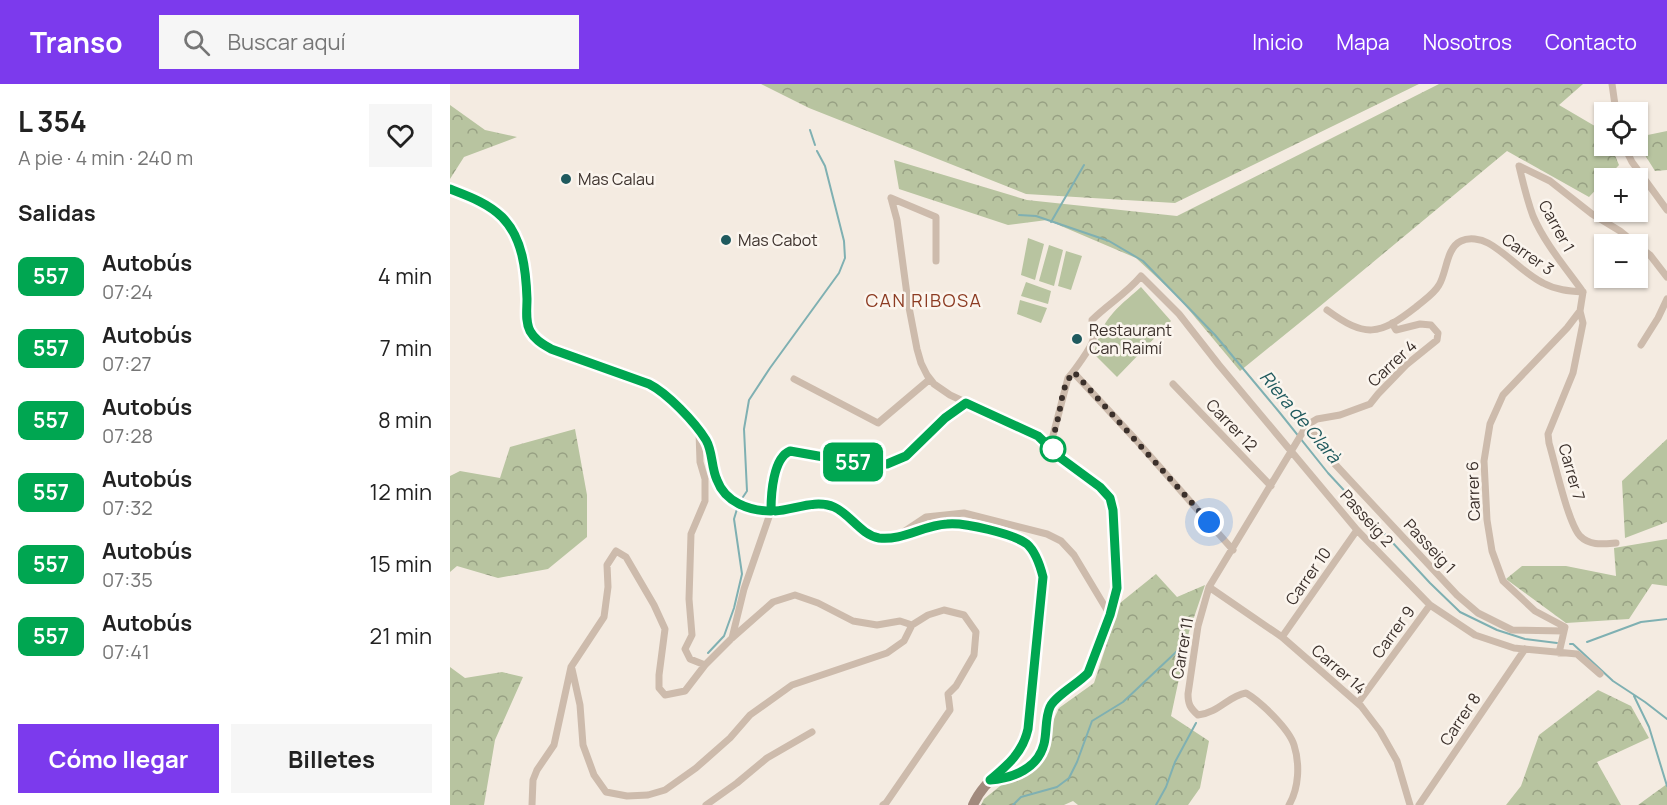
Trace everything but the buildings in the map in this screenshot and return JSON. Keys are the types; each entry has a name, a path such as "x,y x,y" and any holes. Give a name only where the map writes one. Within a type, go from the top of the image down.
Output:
{"street":[{"path":"1612,84 1615,102"},
{"path":"1629,156 1667,210"},
{"name":"Carrer 1","path":"1583,292 1551,248 1534,219 1519,166 1550,181 1592,214 1624,234"},
{"path":"450,189 495,210 511,229 524,264 526,317 529,329 539,342 567,356 623,374 659,389 670,398 705,439 717,480 731,500 759,511 827,505 843,513 870,535 878,538 898,536 945,524 971,526 998,532 1021,541 1032,550 1043,577 1026,738 1018,753 983,787 974,805"},
{"path":"936,261 936,217 891,198 897,220 917,349 921,363 930,379 950,395 1038,436 1062,459 1100,487 1110,498 1113,510 1117,588 1110,615 1088,673 1050,705 1045,743 1039,758 1027,769 1003,779 990,780"},
{"name":"Carrer 3","path":"1327,310 1345,323 1361,330 1375,331 1392,323 1440,284 1451,251 1460,241 1476,239 1487,242 1542,283 1556,289 1583,292"},
{"name":"Carrer 1","path":"1648,253 1667,277"},
{"name":"Passeig 2","path":"1074,372 1093,342 1092,320 1141,276 1179,314 1357,530 1430,605 1475,635 1514,648 1576,654 1600,674"},
{"path":"1580,311 1583,292"},
{"path":"1641,345 1658,318 1667,298"},
{"name":"Carrer 7","path":"1580,311 1583,323 1573,373 1548,434 1548,443 1573,524 1581,537 1595,544 1616,543"},
{"name":"Carrer 6","path":"1564,631 1565,627 1535,611 1503,581 1490,541 1484,461 1490,424 1503,395 1567,328 1580,311"},
{"name":"Carrer 4","path":"1308,425 1317,419 1340,415 1370,404 1406,365 1437,340 1438,333 1431,326 1420,324 1396,330 1392,323"},
{"path":"1050,447 1063,392 1068,378 1074,372 1233,550"},
{"path":"794,379 878,423 930,379"},
{"name":"Carrer 12","path":"1173,384 1271,486"},
{"path":"732,638 744,589 771,511 771,494 783,454 790,451 873,465 887,464 906,456 945,418 966,403"},
{"name":"Carrer 11","path":"1289,805 1294,796 1298,778 1294,744 1268,710 1246,693 1239,694 1206,714 1198,715 1188,703 1198,626 1209,587 1308,425"},
{"name":"Passeig 1","path":"1308,425 1332,461 1457,595 1478,613 1512,630 1564,631"},
{"path":"699,431 700,462 705,479 705,501 691,534 688,599 692,635 685,649 690,659 705,665"},
{"path":"898,536 926,518 935,515 964,513 1047,534 1061,541 1074,555 1110,615"},
{"name":"Carrer 10","path":"1282,637 1357,530"},
{"path":"532,805 533,780 554,745 571,667 604,617 608,587 607,565 616,551 626,557 666,629 659,675 659,688 665,695 685,691 705,665 773,602 795,595 818,603 853,621 877,625 900,621 912,625"},
{"name":"Carrer 14","path":"1209,587 1282,637 1358,703 1380,731 1397,761 1410,805"},
{"name":"Carrer 9","path":"1358,703 1430,605"},
{"path":"571,667 580,705 583,746 594,775 606,792 627,796 648,795 665,790 696,768 730,738 750,715 792,685 887,654 904,641 912,625 928,615 944,610 964,615 976,632 974,655 956,686 948,694 950,710 883,805"},
{"path":"1559,653 1564,631"},
{"name":"Carrer 8","path":"1419,805 1525,649"},
{"path":"706,805 766,758 812,732"}],"green space":[{"path":"761,84 1419,84 1175,203 1026,194 809,108"},
{"path":"1439,84 1583,84 1559,105 1594,126 1594,156 1615,156 1619,165 1616,168 1594,168 1594,192 1589,197 1507,151 1240,371 1179,298 1136,258 1047,220 1008,225 899,189 894,160 1027,200 1177,216"},
{"path":"450,105 485,130 517,137 464,157 450,179"},
{"path":"1667,131 1667,170 1655,171 1646,156 1648,156 1648,135"},
{"path":"1028,238 1044,244 1035,280 1021,275"},
{"path":"1049,245 1063,250 1054,286 1039,281"},
{"path":"1066,251 1082,256 1071,290 1058,286"},
{"path":"1026,282 1051,291 1048,304 1021,296"},
{"path":"1141,287 1171,321 1117,377 1094,354 1097,342 1111,316"},
{"path":"1020,300 1047,308 1041,323 1017,314"},
{"path":"575,429 587,495 587,537 548,569 498,578 457,566 450,572 450,476 460,471 500,478 510,447"},
{"path":"1667,439 1667,522 1625,538 1622,481"},
{"path":"1667,539 1667,586 1652,584 1629,619 1566,623 1506,579 1522,566 1566,566 1616,576 1614,548"},
{"path":"1156,574 1177,597 1205,585 1189,632 1171,716 1209,741 1200,788 1188,805 1078,805 1073,801 1064,805 981,805 984,799 1010,778 1042,745 1059,708 1094,683 1120,603"},
{"path":"450,667 465,678 502,672 523,677 495,740 484,805 450,805"},
{"path":"1598,690 1631,706 1649,738 1597,762 1621,805 1506,805 1521,786 1539,735"},
{"path":"1667,784 1667,805 1638,805"}],"waterway":[{"path":"810,130 815,145"},
{"path":"743,497 747,491 744,429 749,400 839,273 845,258 844,241 825,166 817,151"},
{"path":"1051,222 1084,165"},
{"name":"Riera de Clarà","path":"1019,215 1036,216 1109,241 1143,261 1215,335 1328,473 1460,612 1497,630 1525,639 1557,643"},
{"path":"708,653 724,636 742,574 734,519 737,509"},
{"path":"1587,642 1641,622 1667,619"},
{"path":"1013,805 1021,797 1057,787 1069,778 1092,721 1123,702 1191,638"},
{"name":"Riera de Clarà","path":"1570,644 1573,644 1613,681 1667,719"},
{"path":"1634,696 1649,727 1667,786"},
{"path":"1156,805 1196,723"}],"bus line":[{"name":"557","path":"450,189 495,210 516,237 524,264 526,317 533,336 551,349 649,384 670,398 705,439 717,480 724,492 737,503 759,511 771,511 771,494 783,454 790,451 873,465 887,464 906,456 945,418 966,403 1038,436 1062,459 1100,487 1110,498 1113,510 1117,588 1110,615 1088,673 1050,705 1045,743 1039,758 1027,769 1003,779 990,780 1018,753 1028,729 1043,577 1037,558 1027,545 998,532 956,524 945,524 895,537 878,538 870,535 843,513 827,505 818,504 775,511"}],"place":[{"name":"Mas Calau","path":"566,179"},
{"name":"Mas Cabot","path":"726,240"},
{"name":"Restaurant Can Raimí","path":"1077,339"}],"district":[{"name":"CAN RIBOSA","path":"924,301"}],"route":[{"path":"1053,449 1050,447 1063,392 1068,378 1074,372 1209,522"}]}
